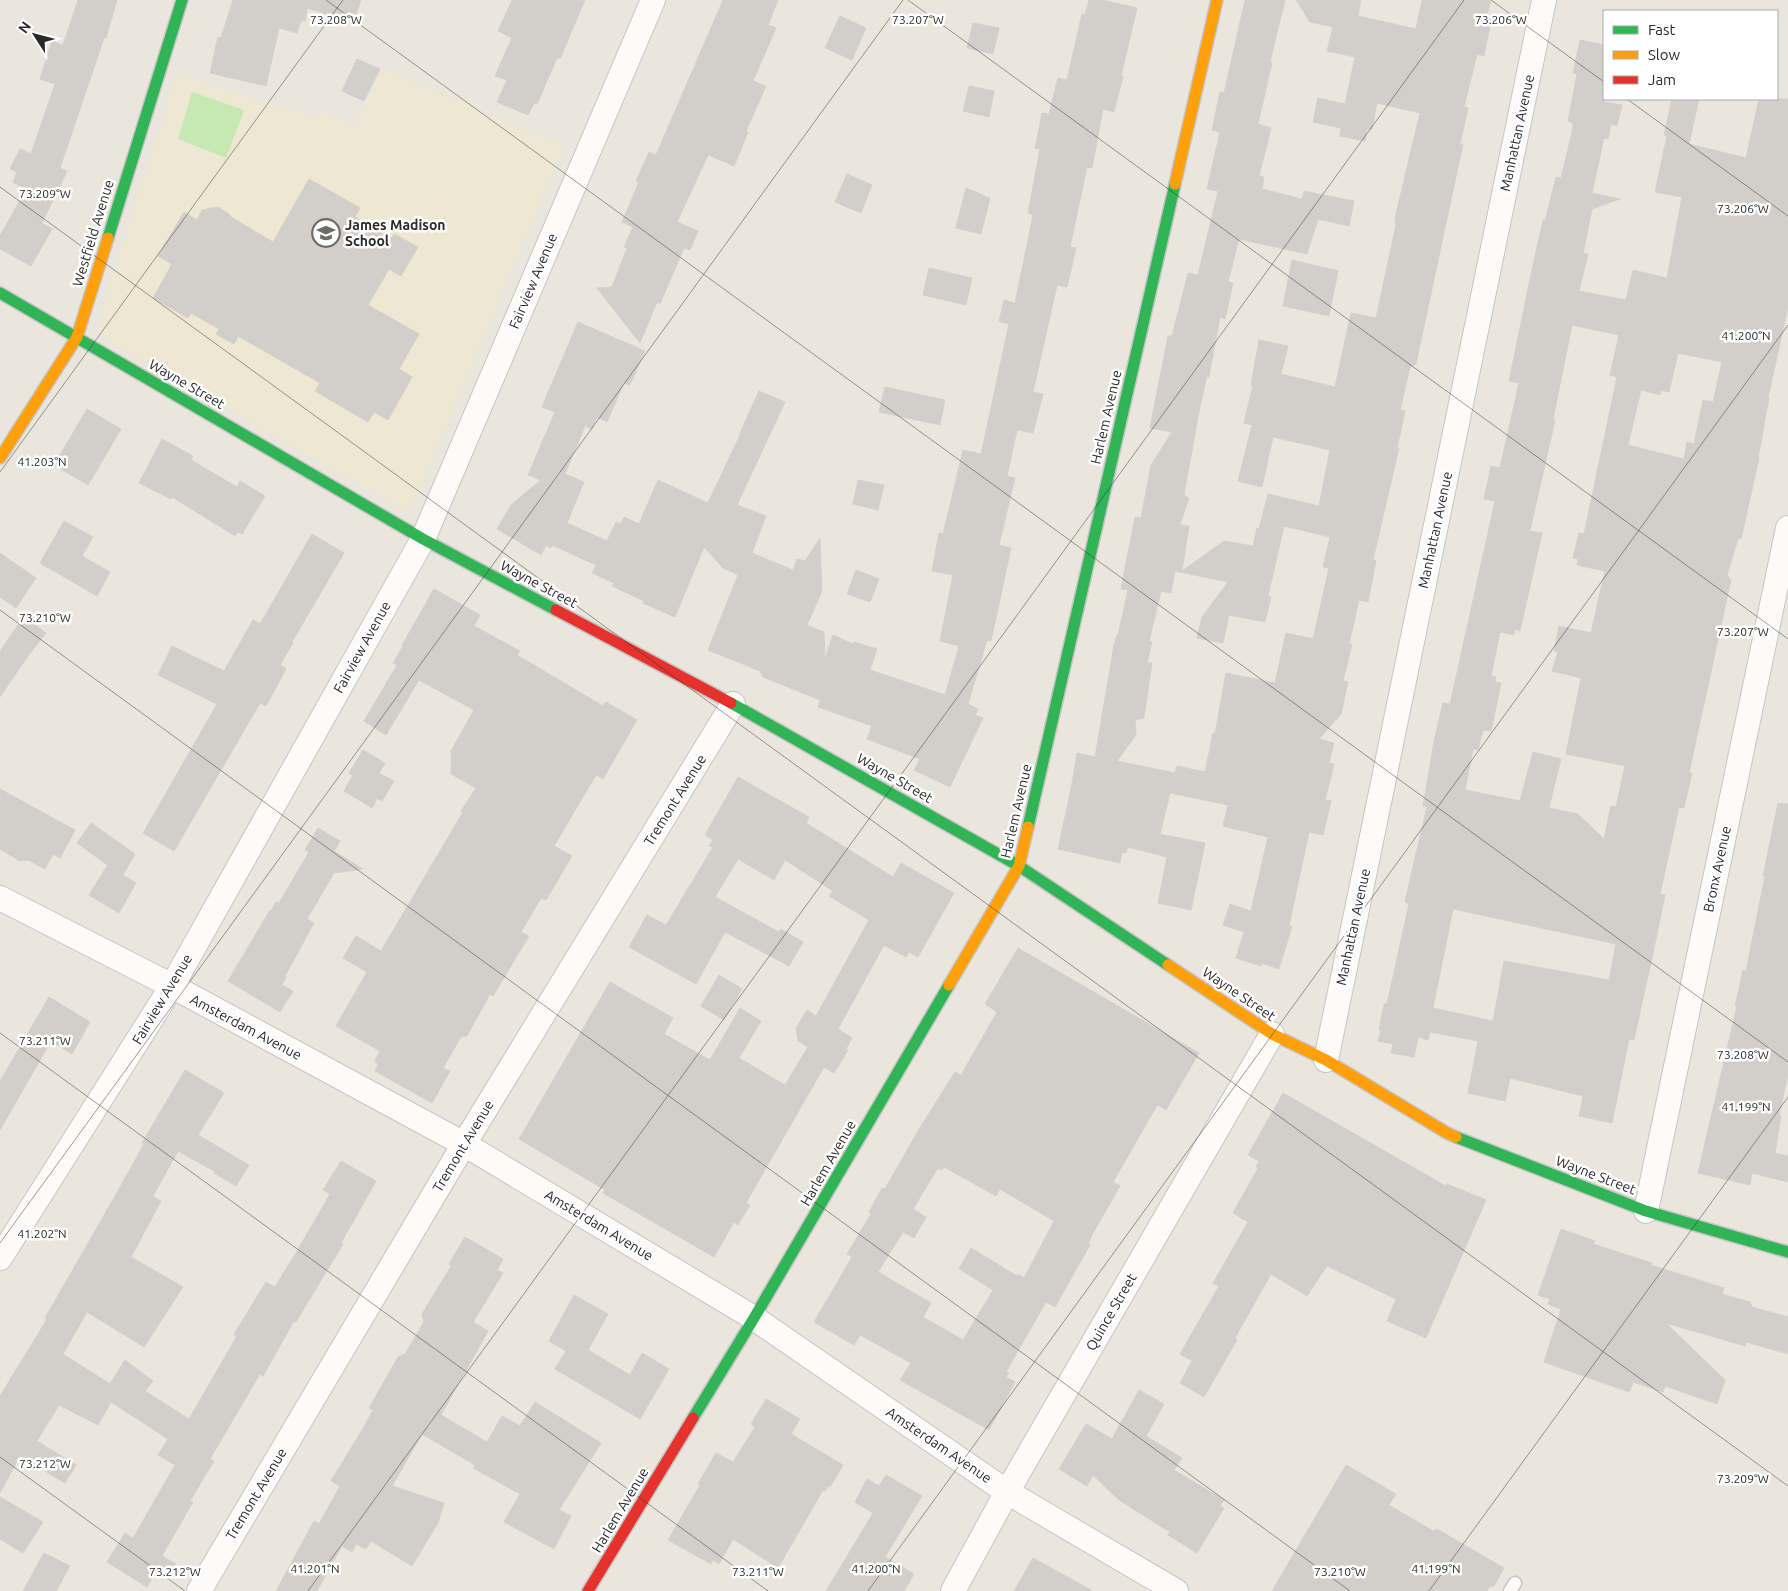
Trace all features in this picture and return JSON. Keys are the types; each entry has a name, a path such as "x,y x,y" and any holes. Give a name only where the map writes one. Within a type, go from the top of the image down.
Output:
{"street":[{"name":"Westfield Avenue","path":"0,458 77,337 182,0"},
{"name":"Fairview Avenue","path":"0,1258 172,986 423,539 653,0"},
{"name":"Harlem Avenue","path":"588,1591 754,1318 1019,866 1216,0"},
{"name":"Manhattan Avenue","path":"1326,1060 1544,0"},
{"name":"Wayne Street","path":"0,293 423,539 734,704 1019,866 1272,1034 1326,1060 1448,1132 1646,1210 1788,1252"},
{"name":"Bronx Avenue","path":"1646,1210 1788,528"},
{"name":"Tremont Avenue","path":"198,1591 464,1144 734,704"},
{"name":"Amsterdam Avenue","path":"0,898 172,986 464,1144 754,1318 1007,1492 1176,1591"},
{"name":"Quince Street","path":"953,1591 1007,1492 1272,1034"}],"shaded area":[{"name":"James Madison School","path":"382,69 564,146 413,503 405,509 400,508 104,337 97,328 177,74 314,117 318,110 355,127"}],"green space":[{"path":"192,92 244,110 226,158 178,139"}],"building":[{"path":"78,0 117,0 106,38 104,38 60,168 67,171 42,223 52,229 31,266 0,249 0,236 26,189 13,182 17,172 10,169 20,149 31,154 55,84 40,79 52,41 63,45"},
{"path":"233,0 361,0 353,23 307,8 305,21 301,21 297,33 279,28 266,86 210,73 218,37 221,38"},
{"path":"512,0 585,0 560,59 557,58 537,104 534,103 528,115 497,102 507,80 495,76 512,38 498,31"},
{"path":"723,0 778,0 768,25 776,28 753,81 766,86 746,131 748,132 734,166 708,155 677,222 698,231 690,250 684,248 660,304 657,302 640,343 597,288 612,287 627,248 624,247 633,227 622,222 639,182 636,181 649,152 656,155"},
{"path":"1089,0 1103,0 1137,8 1114,112 1103,109 1092,168 1087,167 1070,247 1076,248 1067,287 1057,285 1033,392 1043,394 1033,433 1017,430 1007,476 1015,478 999,545 1011,548 991,641 987,640 968,704 978,709 975,715 983,718 950,787 914,770 920,759 867,739 872,726 818,707 820,700 763,677 760,671 708,650 738,575 723,568 704,547 675,617 643,603 644,601 612,586 614,583 592,573 596,565 552,545 551,548 546,545 541,555 497,529 511,505 541,480 528,475 555,412 542,407 578,322 645,351 630,385 624,383 607,422 597,417 592,429 585,426 565,474 584,482 567,523 607,541 616,522 621,524 624,517 639,524 658,480 708,503 759,391 785,402 737,505 766,516 752,553 793,570 797,559 805,561 820,538 822,591 807,625 824,632 825,658 833,635 853,644 854,642 877,649 870,670 945,695 959,646 940,641 953,575 932,571 939,533 943,534 963,450 981,454 1009,324 999,321 1004,300 1015,303 1033,215 1028,213 1040,149 1035,148 1042,113 1049,114 1058,78 1067,80 1082,14 1085,15"},
{"path":"1245,0 1285,0 1258,124 1271,128 1259,176 1264,177 1262,189 1302,199 1304,191 1354,201 1349,226 1318,219 1307,254 1239,239 1228,282 1233,283 1225,319 1220,317 1209,377 1207,376 1199,411 1184,495 1189,498 1180,525 1189,526 1182,571 1224,541 1253,546 1268,494 1319,506 1330,450 1273,437 1262,487 1238,481 1252,425 1244,423 1253,385 1251,385 1259,340 1288,346 1281,374 1335,387 1351,313 1376,318 1396,225 1395,218 1420,113 1377,103 1372,129 1367,129 1365,141 1340,136 1341,128 1313,122 1318,98 1345,104 1355,57 1327,51 1333,27 1310,22 1296,0 1361,0 1358,16 1416,29 1422,0 1491,0 1487,15 1492,16 1484,56 1477,54 1464,107 1468,108 1460,144 1463,144 1416,364 1410,367 1400,410 1405,411 1397,448 1399,448 1373,560 1376,561 1368,602 1359,600 1349,644 1352,644 1343,681 1348,682 1341,714 1319,739 1334,743 1329,763 1334,764 1325,800 1331,801 1323,835 1309,832 1289,926 1292,926 1279,969 1262,963 1261,966 1236,958 1244,932 1223,925 1230,904 1251,911 1268,837 1223,826 1228,805 1170,793 1160,834 1205,843 1191,910 1158,903 1167,857 1128,847 1126,853 1122,852 1120,863 1058,849 1077,753 1095,757 1114,645 1128,590 1121,589 1135,517 1141,518 1151,465 1172,432 1150,428 1168,336 1172,336 1188,273 1198,275 1218,191 1207,189 1220,132 1212,130 1220,92 1224,93","holes":["1284,526 1330,537 1323,567 1329,568 1313,639 1286,633 1275,683 1226,673 1215,734 1213,733 1205,772 1177,766 1175,773 1117,761 1136,735 1135,720 1144,718 1152,663 1147,663 1152,642 1149,641 1161,591 1171,593 1175,571 1228,582 1202,617 1197,638 1223,643 1229,615 1265,622 1271,597 1268,596"]},
{"path":"840,16 866,28 852,60 825,48"},
{"path":"973,23 999,28 993,54 967,48"},
{"path":"1580,40 1603,45 1603,100 1604,102 1622,105 1617,126 1611,124 1608,139 1604,138 1592,193 1620,199 1592,209 1583,253 1588,254 1579,291 1626,300 1633,270 1667,278 1682,197 1655,192 1667,136 1664,135 1672,100 1699,100 1689,144 1746,158 1759,100 1788,99 1788,307 1768,398 1759,458 1741,539 1738,539 1727,575 1731,580 1689,773 1692,773 1684,808 1679,807 1660,894 1665,895 1653,953 1634,1040 1629,1039 1612,1123 1579,1116 1583,1096 1510,1078 1505,1101 1468,1093 1478,1041 1430,1032 1428,1040 1418,1037 1414,1057 1391,1053 1393,1044 1378,1041 1384,1004 1387,1004 1409,904 1405,901 1427,807 1423,806 1434,741 1443,703 1450,704 1495,501 1484,499 1491,466 1500,468 1519,383 1509,381 1534,260 1543,220 1545,221 1556,177 1561,178 1572,132 1573,123 1568,121 1577,74 1573,73","holes":["1572,325 1619,335 1610,375 1617,377 1584,534 1579,533 1573,558 1578,559 1577,565 1605,571 1591,633 1559,626 1554,651 1558,652 1552,671 1581,678 1566,754 1625,766 1616,807 1611,806 1604,839 1578,814 1549,808 1561,759 1533,752 1520,801 1465,790 1473,749 1478,750 1483,730 1491,731 1501,683 1495,682 1496,677 1491,676 1500,632 1514,635 1515,629 1520,631 1542,533 1530,531 1555,420 1553,419","1678,353 1722,362 1713,402 1703,400 1694,444 1687,442 1684,459 1628,445 1641,390 1660,395 1661,390 1669,392","1453,909 1616,944 1609,980 1504,961 1493,1021 1433,1008"]},
{"path":"357,59 380,69 364,101 342,91"},
{"path":"969,86 994,91 989,117 963,111"},
{"path":"847,174 872,185 861,213 835,202"},
{"path":"309,179 360,208 355,217 392,238 394,234 418,247 401,276 389,269 368,305 419,334 399,369 412,377 388,420 374,412 368,422 315,391 320,383 238,336 234,344 216,334 219,329 191,313 188,318 153,298 172,264 158,256 184,212 197,220 202,210 218,207 273,242"},
{"path":"966,188 990,198 981,234 956,228"},
{"path":"1292,260 1338,271 1329,316 1283,306"},
{"path":"929,268 972,278 966,305 923,295"},
{"path":"885,387 945,400 940,425 879,412"},
{"path":"87,409 121,429 88,485 54,465"},
{"path":"162,439 193,456 191,460 237,487 240,481 265,496 242,534 238,532 235,536 172,497 171,499 139,483"},
{"path":"858,480 884,485 878,510 853,504"},
{"path":"64,521 93,537 82,556 110,572 97,596 40,563"},
{"path":"312,534 344,553 280,665 286,669 266,706 260,703 174,851 143,833 217,704 158,675 172,646 224,671 253,620 260,624"},
{"path":"0,553 36,578 16,608 0,597"},
{"path":"856,570 879,579 870,602 847,594"},
{"path":"434,589 480,615 474,626 520,651 517,655 603,706 606,702 637,720 603,779 596,775 554,846 572,856 546,900 541,898 521,932 529,936 493,996 490,994 467,1036 461,1037 443,1068 450,1071 432,1103 375,1071 378,1065 375,1061 380,1051 336,1026 367,972 343,958 356,936 381,951 476,788 451,774 451,751 474,710 419,680 386,735 364,721 397,665 393,663"},
{"path":"24,616 46,633 0,697 0,651"},
{"path":"363,750 385,763 379,773 394,781 382,801 377,798 372,808 344,791 353,775 349,773"},
{"path":"738,777 809,817 806,823 893,877 901,863 954,893 918,957 909,952 906,957 884,945 838,1029 852,1038 846,1049 848,1050 834,1073 824,1067 746,1203 750,1205 738,1225 734,1222 714,1257 603,1193 605,1190 519,1139 610,982 673,1018 664,1034 710,1060 740,1008 761,1021 739,1058 785,1085 808,1047 798,1041 796,1028 807,1010 816,1016 869,920 829,896 833,891 785,860 774,880 738,859 715,897 779,932 781,929 803,942 789,966 725,932 696,984 629,947 647,915 666,925 713,847 709,846 713,840 705,835"},
{"path":"0,789 75,830 60,858 53,854 45,869 28,860 20,861 0,849"},
{"path":"1778,803 1788,804 1788,1075 1779,1116 1781,1116 1775,1153 1788,1156 1788,1182 1752,1173 1750,1185 1698,1173 1737,1006 1735,1006 1743,970 1746,971"},
{"path":"91,823 135,854 123,875 136,883 119,913 89,895 107,866 117,872 77,843"},
{"path":"318,828 340,841 334,851 363,869 334,873 307,919 314,923 285,976 282,985 293,991 280,1012 228,981 270,910 276,902 279,903 309,852 305,850"},
{"path":"1018,948 1199,1053 1166,1110 1158,1105 1156,1107 1113,1182 1120,1186 1093,1233 1088,1244 1090,1245 1055,1307 1046,1302 1006,1372 1009,1373 1006,1377 1015,1382 989,1430 900,1380 911,1363 860,1335 854,1345 814,1322 852,1257 847,1254 871,1214 869,1212 882,1188 885,1189 919,1129 955,1072 961,1075 997,1012 985,1004","holes":["944,1167 996,1196 1000,1189 1054,1221 1024,1278 1018,1274 1017,1276 971,1248 959,1269 993,1290 963,1340 923,1317 931,1303 878,1272 903,1232 914,1238 926,1217 913,1209 938,1168 942,1170"]},
{"path":"719,975 742,989 724,1020 701,1006"},
{"path":"49,997 90,1022 72,1054 51,1041 0,1130 0,1081"},
{"path":"185,1070 224,1093 198,1135 249,1165 236,1186 214,1173 216,1172 178,1151 153,1196 161,1201 131,1257 183,1287 144,1347 87,1312 63,1354 110,1384 125,1360 153,1381 145,1391 189,1419 237,1336 234,1334 266,1282 275,1287 297,1251 330,1194 323,1190 341,1161 376,1181 341,1243 343,1244 296,1322 294,1321 263,1376 260,1374 210,1459 214,1461 190,1501 193,1502 162,1556 176,1564 157,1570 147,1587 107,1562 125,1533 133,1538 175,1465 158,1455 168,1439 111,1402 98,1425 59,1405 37,1441 76,1465 65,1483 20,1456 0,1493 0,1396 47,1319 45,1318 144,1144 142,1143"},
{"path":"1283,1093 1446,1186 1447,1184 1486,1200 1426,1338 1387,1321 1396,1299 1327,1266 1307,1296 1271,1274 1235,1338 1237,1340 1204,1397 1180,1383 1192,1361 1180,1354 1219,1286 1213,1283 1248,1222 1233,1213 1258,1168 1256,1167 1259,1161 1248,1155"},
{"path":"1561,1229 1595,1241 1593,1244 1652,1263 1651,1265 1724,1288 1722,1294 1750,1302 1752,1307 1788,1317 1788,1354 1746,1342 1745,1346 1666,1323 1725,1380 1717,1404 1665,1386 1663,1392 1633,1382 1629,1392 1544,1362 1561,1309 1548,1304 1550,1299 1538,1295"},
{"path":"465,1237 503,1259 497,1270 503,1273 473,1322 488,1331 441,1415 487,1442 502,1416 520,1426 535,1402 601,1443 559,1510 571,1516 554,1549 504,1522 520,1494 473,1468 475,1465 422,1434 392,1486 444,1503 438,1523 412,1566 371,1541 366,1549 356,1544 352,1552 342,1546 317,1591 276,1591 314,1521 319,1524 340,1486 331,1481 373,1410 369,1408 398,1357 405,1354 424,1322 422,1314 451,1266 449,1264"},
{"path":"574,1295 608,1314 588,1350 630,1375 642,1353 669,1369 640,1419 555,1369 566,1351 549,1341"},
{"path":"1139,1390 1164,1404 1146,1436 1182,1458 1174,1470 1224,1500 1220,1506 1224,1508 1197,1553 1168,1535 1170,1532 1119,1500 1093,1475 1087,1486 1059,1469 1086,1424 1112,1439"},
{"path":"766,1399 800,1419 791,1434 843,1465 830,1487 828,1486 825,1491 823,1490 778,1568 733,1539 719,1564 713,1560 711,1564 668,1540 716,1453 733,1462 755,1427 751,1424"},
{"path":"1346,1465 1396,1494 1389,1505 1433,1531 1437,1529 1504,1568 1494,1586 1490,1586 1487,1591 1272,1591"},
{"path":"886,1475 922,1496 885,1557 914,1574 904,1591 826,1591 873,1513 855,1502 867,1479 879,1486"},
{"path":"0,1497 43,1522 23,1553 0,1539"},
{"path":"44,1553 70,1566 56,1591 23,1591"},
{"path":"1033,1558 1093,1591 1014,1591"}],"traffic: fast":[{"path":"108,238 182,0"},
{"path":"1028,827 1175,184"},
{"path":"0,293 423,539 556,610"},
{"path":"731,703 1019,866 1168,965"},
{"path":"693,1418 754,1318 949,985"},
{"path":"1456,1137 1646,1211 1788,1252"}],"traffic: slow":[{"path":"1175,184 1217,0"},
{"path":"0,458 77,337 108,238"},
{"path":"949,985 1019,866 1028,827"},
{"path":"1168,965 1272,1034 1326,1060 1456,1137"}],"traffic: jam":[{"path":"556,610 731,703"},
{"path":"588,1591 693,1418"}],"place":[{"name":"James Madison School","path":"326,233"}]}
